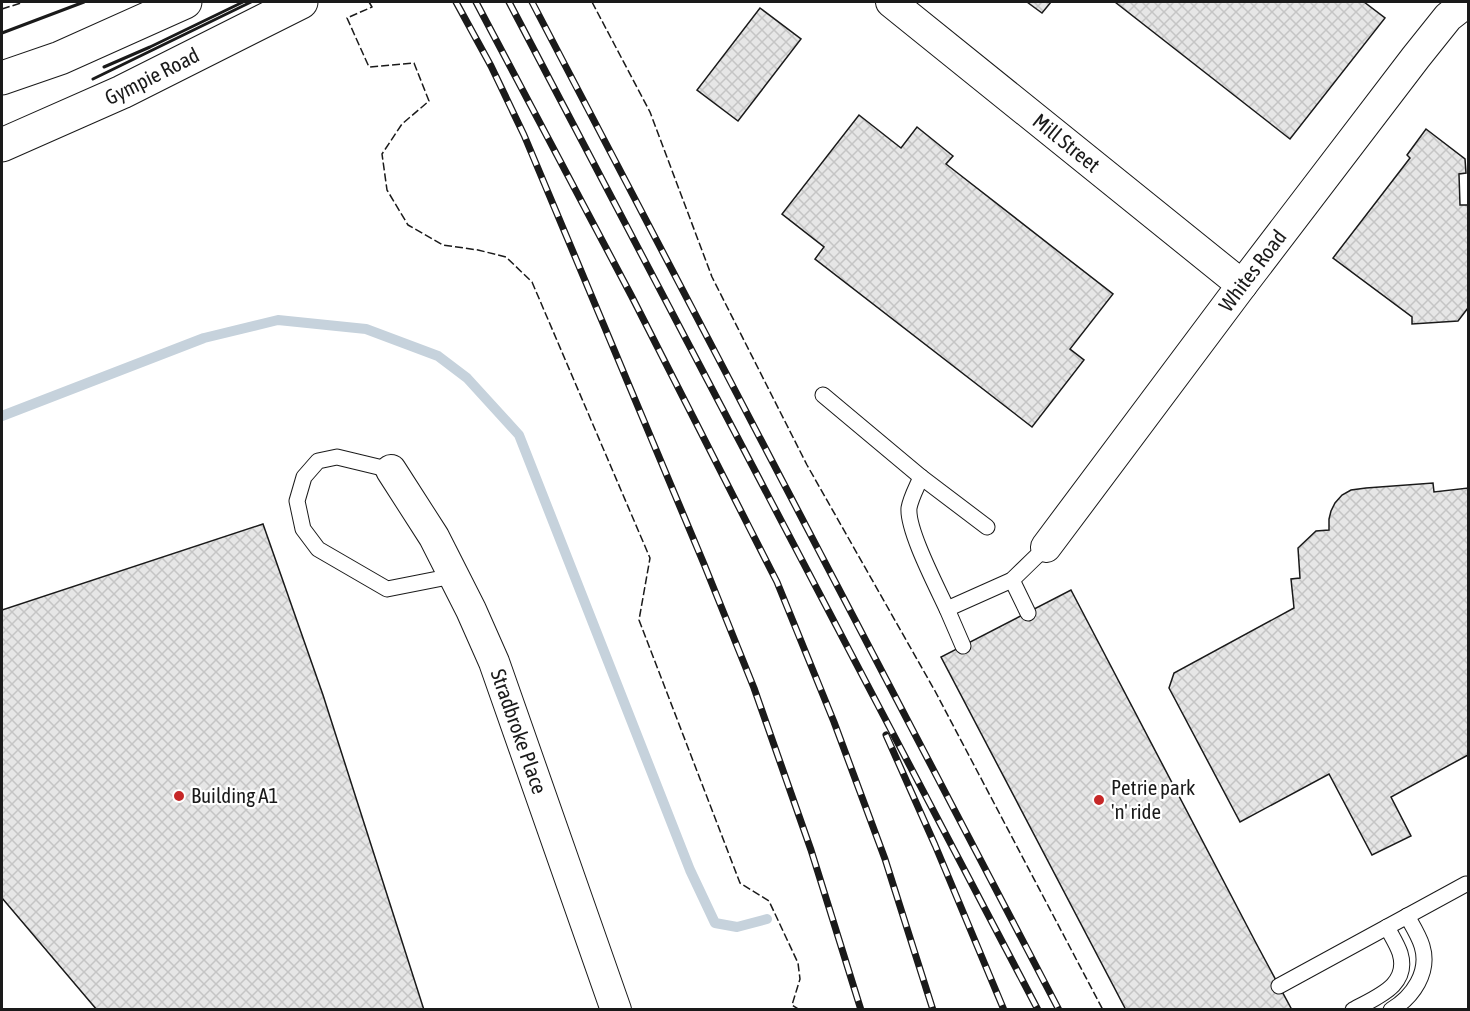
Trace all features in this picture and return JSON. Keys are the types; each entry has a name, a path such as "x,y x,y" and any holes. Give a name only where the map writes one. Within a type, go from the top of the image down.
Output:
{"highway":[{"path":"2,78 60,58 185,2"},
{"name":"Gympie Road","path":"2,145 122,92 301,2"}],"street":[{"name":"Mill Street","path":"891,2 1242,285"},
{"name":"Whites Road","path":"1046,547 1434,34 1448,17 1467,2"},
{"name":"Stradbroke Place","path":"391,470 434,537 494,662 616,1010"}],"lane":[{"path":"823,395 921,477 987,527"},
{"path":"391,470 337,457 318,461 304,477 297,501 303,529 318,549 387,589 453,576"},
{"path":"921,477 910,505 909,516 924,559 963,646"},
{"path":"947,609 1012,580 1046,547"},
{"path":"1012,580 1028,613"},
{"path":"1279,986 1466,884"},
{"path":"1391,1010 1404,1003 1413,993 1418,985 1424,961 1422,945 1407,916"},
{"path":"1353,1010 1392,988 1402,971 1400,953 1387,927"}],"building":[{"path":"1027,2 1051,2 1042,13"},
{"path":"1115,2 1364,2 1385,18 1290,139"},
{"path":"760,8 801,39 738,121 697,90"},
{"path":"859,115 901,148 917,127 953,156 946,164 1113,294 1070,349 1084,360 1032,427 815,259 824,247 782,214"},
{"path":"1426,129 1465,159 1466,173 1459,174 1460,205 1468,205 1468,308 1458,321 1412,324 1412,317 1333,258 1410,158 1407,155"},
{"path":"1433,483 1434,492 1468,488 1468,755 1391,797 1411,836 1372,855 1329,774 1240,822 1169,688 1174,673 1294,608 1291,579 1300,578 1298,548 1316,531 1329,530 1331,511 1342,495 1351,490 1366,488"},
{"name":"Building A1","path":"263,524 323,695 424,1010 97,1010 2,898 2,610"},
{"name":"Petrie park 'n' ride","path":"1071,590 1292,1010 1126,1010 941,657"}],"waterway":[{"path":"2,416 204,338 278,320 366,329 438,356 467,378 519,435 690,870 715,923 737,927 767,919"}],"railway":[{"path":"456,2 491,66 524,135 754,688 811,850 861,1010"},
{"path":"476,2 631,295 777,582 834,722 885,859 933,1010"},
{"path":"509,2 1038,1010"},
{"path":"532,2 1059,1010"},
{"path":"886,735 1004,1010"}],"fence":[{"path":"2,9 24,2"},
{"path":"369,2 372,7 347,18 369,67 414,63 429,101 402,124 382,154 387,190 408,225 443,245 506,257 532,282 650,558 639,620 740,883 769,901 798,963 800,979 792,1005 800,1010"},
{"path":"592,2 650,112 712,277 807,465 935,691 1103,1010"}],"wall":[{"path":"2,33 84,2"},
{"path":"104,67 243,2"},
{"path":"93,79 251,2"}],"place":[{"name":"Building A1","path":"179,796"},
{"name":"Petrie park 'n' ride","path":"1099,800"}]}
